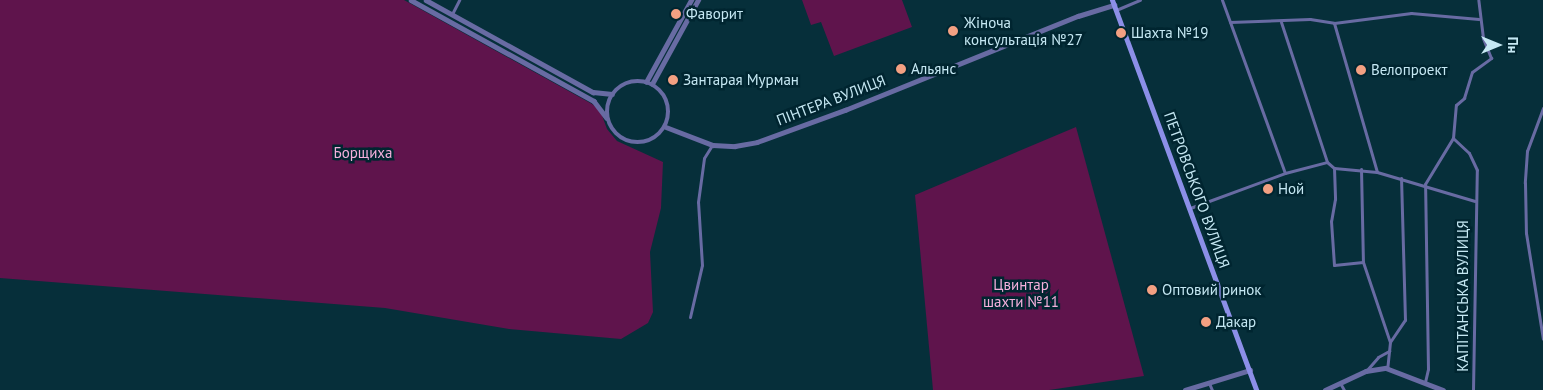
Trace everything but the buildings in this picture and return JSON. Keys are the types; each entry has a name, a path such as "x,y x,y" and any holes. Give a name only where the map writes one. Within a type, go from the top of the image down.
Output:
{"main road":[{"name":"ПЕТРОВСЬКОГО ВУЛИЦЯ","path":"1114,5 1256,390"}],"street":[{"path":"411,0 594,101 617,135 634,143 654,139 666,127 669,112 667,102 652,84 646,82 626,84 612,94 593,92 426,0"},
{"path":"452,14 459,0"},
{"path":"646,82 691,0 697,2 652,84"},
{"path":"1114,5 1140,0"},
{"path":"1222,0 1285,173"},
{"path":"1425,382 1428,369 1426,184 1453,138 1456,105 1464,98 1472,72 1491,58 1479,19 1478,0"},
{"name":"ПІНТЕРА ВУЛИЦЯ","path":"666,127 712,144 735,146 756,142 845,110 1078,16 1114,5"},
{"path":"1230,22 1281,22 1310,19 1334,23 1411,13 1479,19"},
{"path":"1281,22 1327,162 1334,168 1361,169 1426,184 1474,201"},
{"path":"1334,23 1377,172"},
{"path":"607,118 612,94"},
{"path":"1542,108 1527,151 1525,183 1526,233 1543,338"},
{"name":"КАПІТАНСЬКА ВУЛИЦЯ","path":"1453,138 1469,153 1477,170 1474,201 1473,390"},
{"path":"690,318 702,265 698,202 704,158 712,144"},
{"path":"1190,208 1285,173 1327,162"},
{"path":"1334,168 1332,261 1339,267 1363,262"},
{"path":"1361,169 1363,262 1390,342 1387,369"},
{"path":"1390,342 1405,320 1401,178"},
{"path":"1366,371 1378,357 1390,350"},
{"path":"1325,390 1366,371 1387,369 1443,390"},
{"path":"1185,390 1250,370"},
{"path":"1209,382 1212,390"},
{"path":"1340,383 1344,390"}],"green space":[{"name":"Борщиха","path":"0,0 404,0 592,104 600,110 607,129 617,141 663,162 661,208 650,252 653,312 648,323 621,339 509,329 385,308 0,278"},
{"path":"802,0 902,0 912,27 834,56 821,22 811,25"},
{"name":"Цвинтар шахти №11","path":"1076,127 1144,376 1049,390 933,390 915,195"}],"place":[{"name":"Фаворит","path":"676,14"},
{"name":"Жіноча консультація №27","path":"953,31"},
{"name":"Шахта №19","path":"1121,33"},
{"name":"Альянс","path":"901,69"},
{"name":"Велопроект","path":"1361,70"},
{"name":"Зантарая Мурман","path":"673,80"},
{"name":"Ной","path":"1268,189"},
{"name":"Оптовий ринок","path":"1152,290"},
{"name":"Дакар","path":"1206,322"}]}
